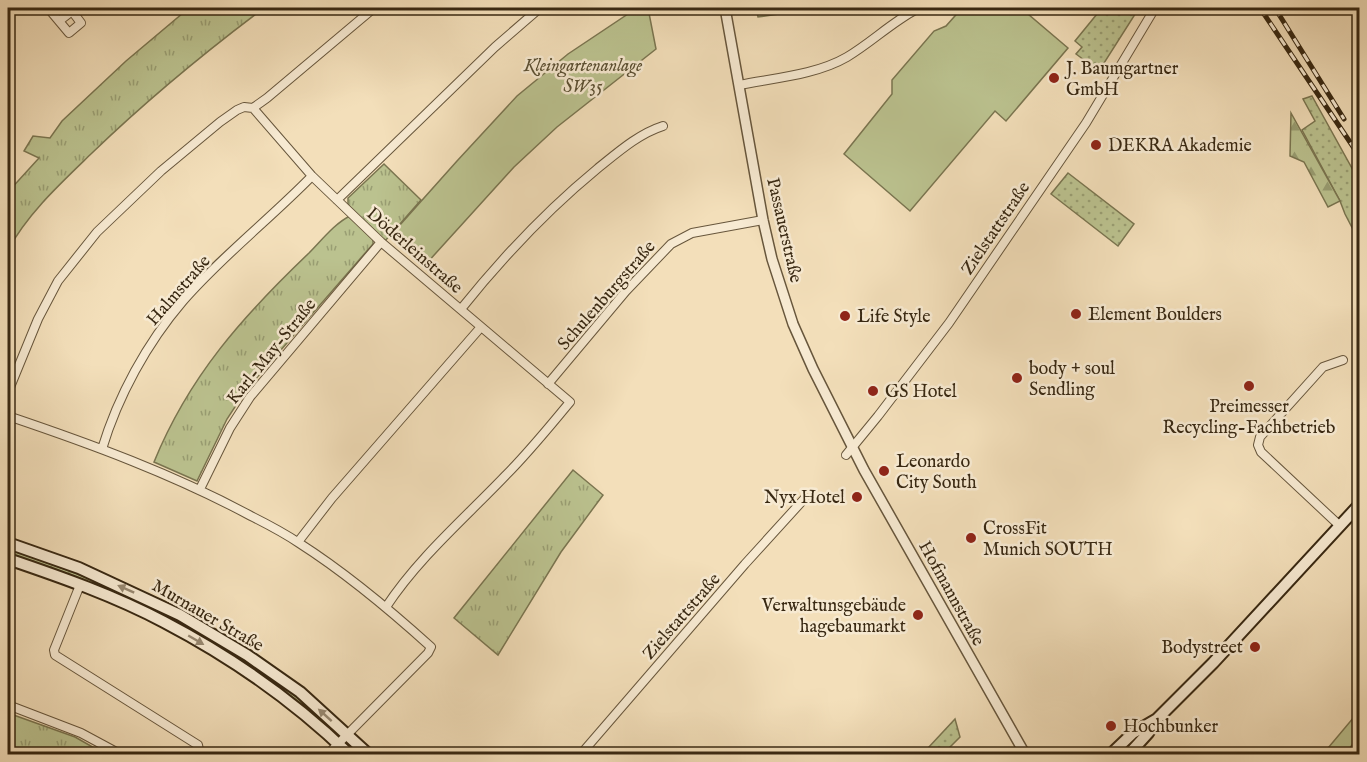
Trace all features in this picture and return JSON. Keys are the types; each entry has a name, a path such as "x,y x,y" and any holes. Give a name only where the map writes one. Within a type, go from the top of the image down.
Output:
{"main road":[{"path":"1129,754 1157,719 1214,663 1340,526 1357,512"},
{"name":"Murnauer Straße","path":"8,543 79,568 180,615 247,655 300,692 368,754"},
{"name":"Murnauer Straße","path":"8,559 80,585 164,622 213,650 298,710 349,754"},
{"path":"1111,754 1133,733 1157,719"}],"street":[{"path":"48,8 59,21"},
{"path":"8,392 38,319 58,281 97,232 161,171 220,122 244,107 253,108 374,8"},
{"path":"337,200 487,54 540,8"},
{"name":"Passauerstraße","path":"725,8 772,259 793,324 849,451"},
{"name":"Zielstattstraße","path":"849,451 954,315 1086,123 1155,8"},
{"path":"739,85 794,74 848,57 904,15 917,9"},
{"name":"Döderleinstraße","path":"253,108 312,177 381,242 570,402 507,475 418,566 386,607"},
{"path":"461,309 513,246 580,183 635,140 663,126"},
{"name":"Halmstraße","path":"102,449 129,382 145,354 182,302 214,268 312,177"},
{"name":"Schulenburgstraße","path":"548,384 626,291 671,244 693,234 763,219"},
{"name":"Karl-May-Straße","path":"200,489 230,428 250,397 381,242"},
{"path":"298,542 332,498 482,327"},
{"path":"1340,526 1261,452 1258,445 1260,437 1323,367 1343,360"},
{"path":"8,416 102,449 200,489 298,542 386,607 431,646 429,653 328,754"},
{"name":"Hofmannstraße","path":"849,451 1025,754"},
{"name":"Zielstattstraße","path":"581,754 805,498"},
{"path":"80,585 54,650 55,655 198,745 200,754"},
{"path":"8,705 81,734 120,754"}],"green space":[{"path":"189,8 264,8 176,78 92,153 35,211 8,250 8,192 39,158 24,151 33,136 50,138 62,121 126,61"},
{"name":"Kleingartenanlage SW35","path":"637,8 648,8 656,49 557,127 514,167 426,264 391,235 517,96 568,54"},
{"path":"756,8 806,8 758,17"},
{"path":"962,8 1011,8 1016,13 1022,9 1068,48 1006,121 995,111 910,211 844,154 892,94 892,80 934,31 946,26"},
{"path":"1091,8 1139,8 1099,71 1076,54 1082,47 1075,41 1097,14"},
{"path":"1312,96 1359,181 1359,241 1302,130 1315,121 1303,99"},
{"path":"1291,113 1340,201 1328,207 1304,162 1290,156"},
{"path":"384,164 421,200 385,241 348,205 348,198"},
{"path":"1068,173 1134,224 1118,246 1051,194"},
{"path":"350,216 373,238 373,244 246,390 227,419 197,481 154,462 184,402 220,349 262,300 334,228"},
{"path":"573,470 603,495 561,552 498,655 454,618"},
{"path":"8,549 130,596 218,641 257,666 312,709 333,729 331,730 243,663 185,628 8,555"},
{"path":"1359,711 1359,736 1345,754 1323,754"},
{"path":"8,713 75,737 105,754 8,754"},
{"path":"955,719 960,737 943,754 934,754 928,748"}],"railway":[{"path":"1260,8 1360,157"},
{"path":"1275,8 1344,119"}],"place":[{"name":"J. Baumgartner GmbH","path":"1054,78"},
{"name":"DEKRA Akademie","path":"1096,145"},
{"name":"Element Boulders","path":"1076,314"},
{"name":"Life Style","path":"845,316"},
{"name":"body + soul Sendling","path":"1017,378"},
{"name":"Preimesser Recycling-Fachbetrieb","path":"1249,386"},
{"name":"GS Hotel","path":"873,391"},
{"name":"Leonardo City South","path":"884,471"},
{"name":"Nyx Hotel","path":"857,497"},
{"name":"CrossFit Munich SOUTH","path":"971,538"},
{"name":"Verwaltunsgebäude hagebaumarkt","path":"918,615"},
{"name":"Bodystreet","path":"1255,647"},
{"name":"Hochbunker","path":"1111,726"}]}
